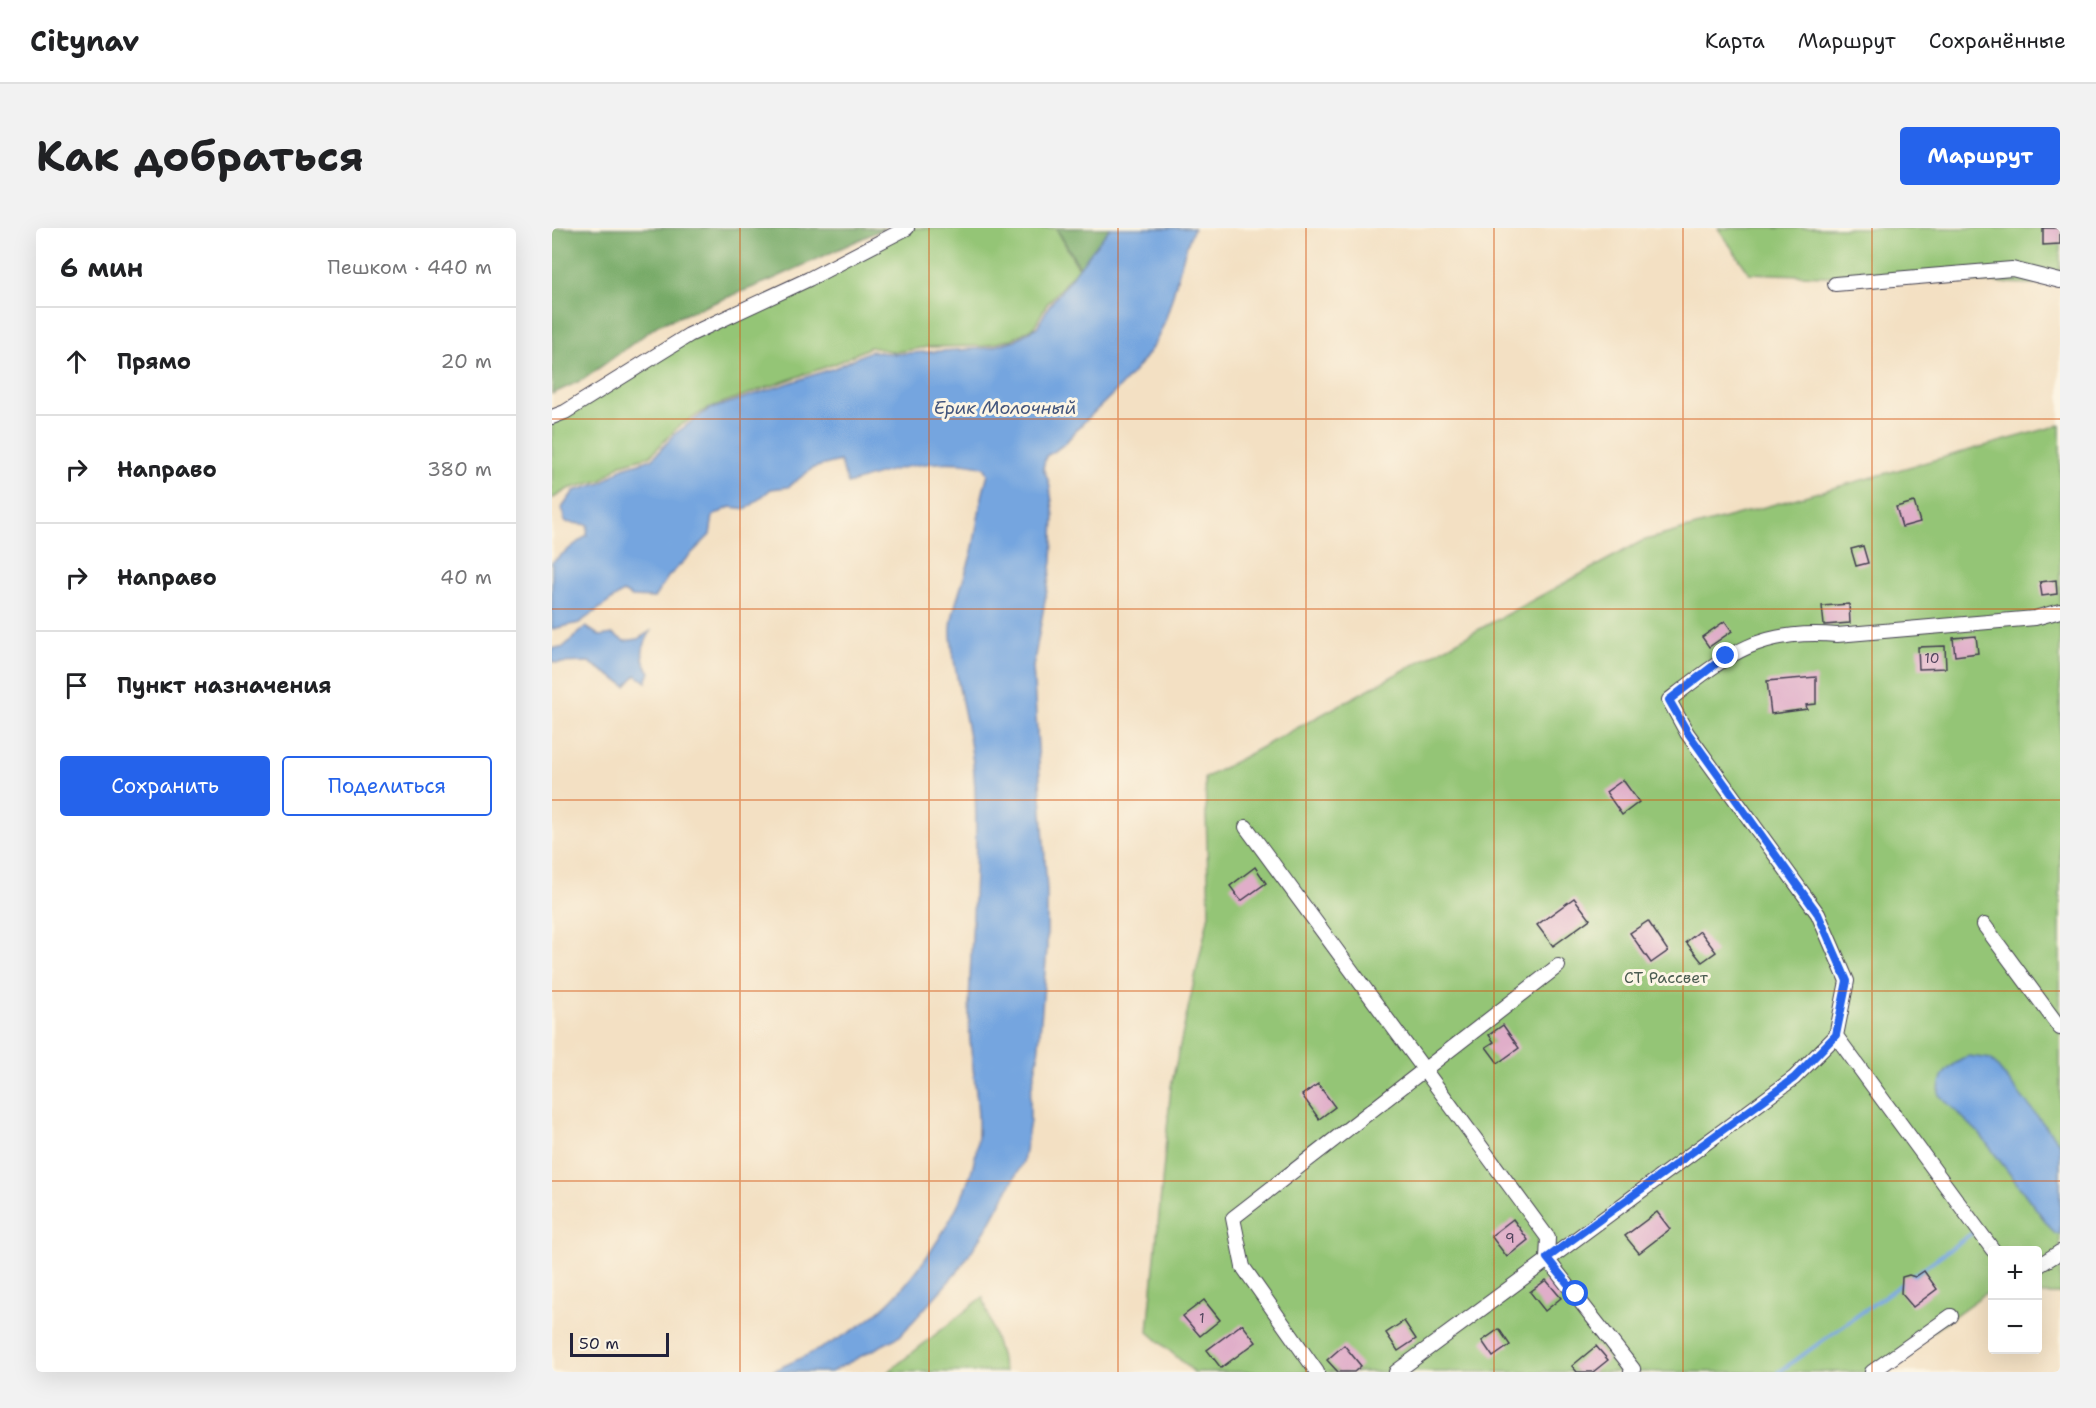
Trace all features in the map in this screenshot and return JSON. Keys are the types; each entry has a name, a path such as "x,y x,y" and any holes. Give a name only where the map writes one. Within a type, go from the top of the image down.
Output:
{"street":[{"path":"552,417 565,412 689,335 809,279 907,228"},
{"path":"1835,284 2012,269 2060,281"},
{"path":"1396,1372 1467,1322 1547,1258 1794,1078 1836,1035 1847,981 1818,914 1688,733 1669,700 1726,656 1756,643 1806,633 1837,635 2035,618 2060,611"},
{"path":"1246,827 1548,1238 1547,1258 1633,1369 1631,1372"},
{"path":"1984,925 2060,1028"},
{"path":"1317,1372 1243,1267 1233,1218 1558,966"},
{"path":"1836,1035 1989,1246"},
{"path":"2042,1263 2060,1252"},
{"path":"1872,1372 1951,1316"}],"green space":[{"path":"552,228 885,228 771,280 658,325 584,379 552,394"},
{"path":"911,228 1056,228 1078,268 1047,304 1034,327 1012,339 985,346 929,347 895,352 870,347 837,363 708,408 678,427 650,456 621,464 602,480 568,489 552,499 552,418 690,336"},
{"path":"1056,228 1110,228 1080,268"},
{"path":"1718,228 2060,228 2060,282 2030,284 1749,273"},
{"name":"СТ Рассвет","path":"2060,425 2060,1294 2042,1294 2042,1246 1988,1246 1988,1293 1876,1372 1194,1372 1148,1332 1171,1086 1209,914 1205,778 1642,541"},
{"path":"983,1297 1005,1372 888,1372"}],"water":[{"name":"Ерик Молочный","path":"1110,228 1194,228 1165,321 1151,349 1112,395 1063,445 1046,456 1043,468 1049,482 1054,516 1052,562 1033,667 1047,891 1047,948 1038,1057 1030,1096 1030,1121 1023,1162 987,1228 958,1271 900,1336 831,1372 770,1372 837,1340 872,1317 889,1302 906,1284 939,1239 953,1215 973,1167 977,1145 978,1112 969,1015 976,804 972,756 955,670 951,626 971,557 988,474 984,467 949,462 932,463 881,473 848,484 840,461 813,468 788,487 771,489 747,509 730,507 713,516 710,535 668,577 654,598 632,597 623,592 579,623 552,629 552,562 587,535 588,525 565,522 562,508 574,491 602,483 623,468 652,459 676,433 708,410 837,367 870,351 895,354 988,348 1015,340 1037,327 1049,306"},
{"path":"586,627 600,636 613,634 624,641 638,639 651,631 643,652 644,662 650,672 646,682 636,675 626,686 589,662 556,663 552,661 552,648 562,648"},
{"path":"1968,1056 1991,1059 2060,1144 2060,1234 2055,1234 1979,1133 1939,1095 1939,1087 1946,1071"}],"building":[{"path":"2043,228 2060,228 2060,244 2043,245"},
{"path":"1914,502 1920,522 1902,527 1896,507"},
{"path":"1863,546 1868,563 1856,566 1851,549"},
{"path":"2056,580 2057,594 2042,596 2040,582"},
{"path":"1849,604 1850,623 1824,625 1822,606"},
{"path":"1725,621 1732,631 1709,647 1702,637"},
{"path":"1976,636 1978,653 1955,656 1953,638"},
{"path":"1945,646 1946,668 1919,669 1918,647"},
{"path":"1816,677 1816,704 1806,705 1807,709 1771,714 1767,681"},
{"path":"1623,780 1639,802 1622,815 1606,792"},
{"path":"1255,867 1266,883 1241,901 1230,886"},
{"path":"1574,898 1590,919 1553,946 1537,925"},
{"path":"1648,921 1668,951 1651,963 1630,933"},
{"path":"1700,931 1716,952 1702,962 1686,942"},
{"path":"1503,1025 1519,1048 1498,1063 1486,1047 1494,1042 1489,1035"},
{"path":"1318,1084 1335,1107 1319,1119 1302,1095"},
{"path":"1657,1212 1670,1229 1639,1253 1625,1236"},
{"path":"1513,1219 1528,1240 1507,1257 1491,1236"},
{"path":"1924,1271 1937,1289 1913,1307 1901,1293 1902,1277 1909,1275 1915,1277"},
{"path":"1546,1280 1561,1298 1545,1311 1530,1292"},
{"path":"1204,1300 1220,1320 1200,1336 1183,1316"},
{"path":"1404,1321 1416,1339 1398,1351 1386,1333"},
{"path":"1242,1324 1256,1342 1221,1368 1207,1350"},
{"path":"1499,1329 1510,1345 1493,1357 1482,1341"},
{"path":"1344,1345 1361,1366 1354,1372 1338,1372 1327,1360"},
{"path":"1596,1346 1608,1360 1593,1372 1577,1372 1572,1366"}],"waterway":[{"path":"1779,1372 1975,1231"}],"route":[{"path":"1576,1294 1547,1258 1794,1078 1836,1035 1847,981 1818,914 1688,733 1669,700 1726,656"}]}
